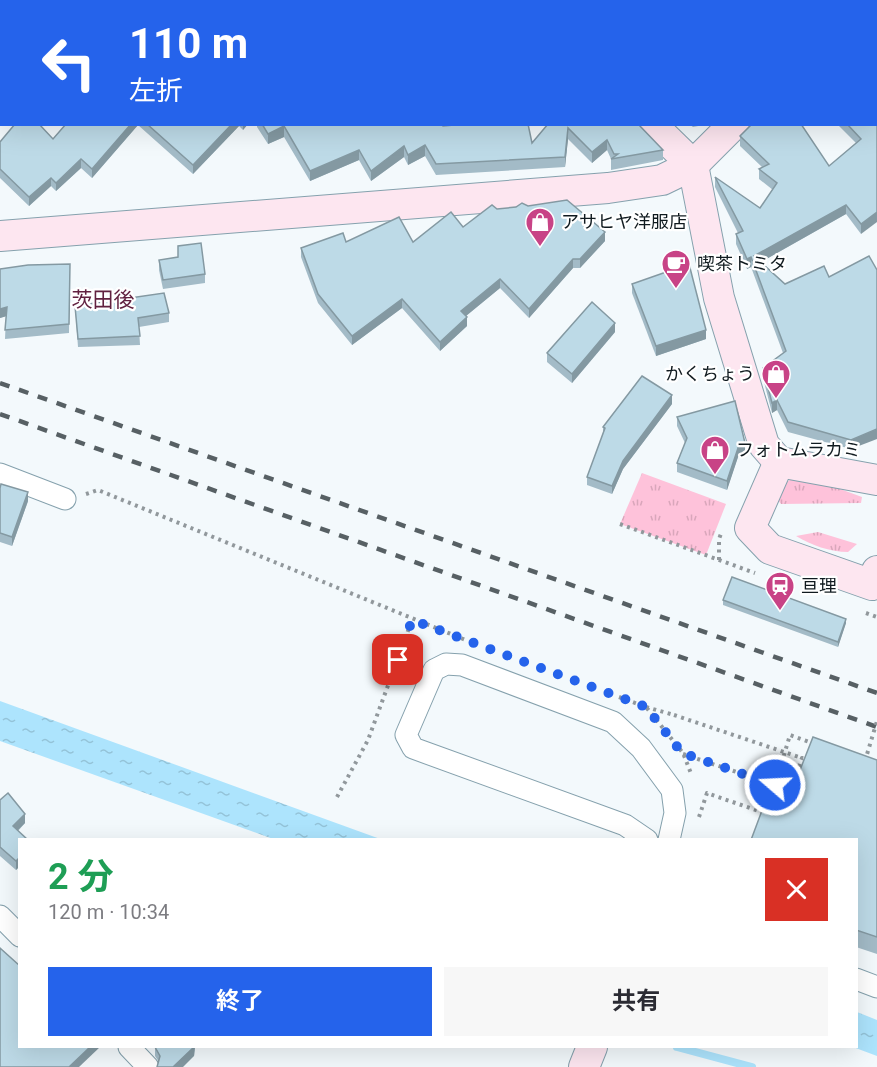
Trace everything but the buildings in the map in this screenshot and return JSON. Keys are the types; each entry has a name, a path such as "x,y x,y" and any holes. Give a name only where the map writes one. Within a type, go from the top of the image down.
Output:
{"street":[{"path":"653,126 693,165 719,298 764,444 778,462 877,480"},
{"path":"0,236 608,188 662,180 693,165 732,126"},
{"path":"778,462 750,528 770,549 872,585 877,570"},
{"path":"0,474 64,499"},
{"path":"644,838 625,825 413,748 406,735 434,670 446,664 462,665 613,722 641,748 672,790 675,813 669,838"},
{"path":"0,916 18,934"},
{"path":"858,980 877,987"},
{"path":"130,1048 148,1067"},
{"path":"584,1067 592,1048"}],"path":[{"path":"64,499 98,490 412,620 479,645"},
{"path":"620,524 759,575"},
{"path":"854,609 877,617"},
{"path":"337,797 368,740 412,620"},
{"path":"612,695 814,762"},
{"path":"646,707 682,753 695,782"},
{"path":"855,760 864,765 877,721"},
{"path":"682,753 775,785 790,735 823,747"},
{"path":"784,808 802,758"},
{"path":"707,793 770,815"},
{"path":"693,820 697,801"}],"green space":[{"path":"642,473 726,504 706,555 620,524"},
{"path":"799,474 862,497 861,503 781,504 777,499 782,485"},
{"path":"818,532 857,544 848,552 841,552 821,547 796,536"}],"water":[{"path":"0,701 377,838 270,838 0,741"},
{"path":"858,1012 877,1020 877,1056 856,1048 858,1048"}],"waterway":[{"path":"681,1048 752,1067"}],"railway":[{"path":"0,383 877,693"},
{"path":"0,414 877,727"}],"place":[{"name":"アサヒヤ洋服店","path":"540,248"},
{"name":"喫茶トミタ","path":"676,290"},
{"name":"かくちょう","path":"776,400"},
{"name":"フォトムラカミ","path":"715,476"},
{"name":"亘理","path":"780,612"}],"district":[{"name":"茨田後","path":"103,300"}],"route":[{"path":"398,660 412,620 646,707 682,753 775,785"}]}
